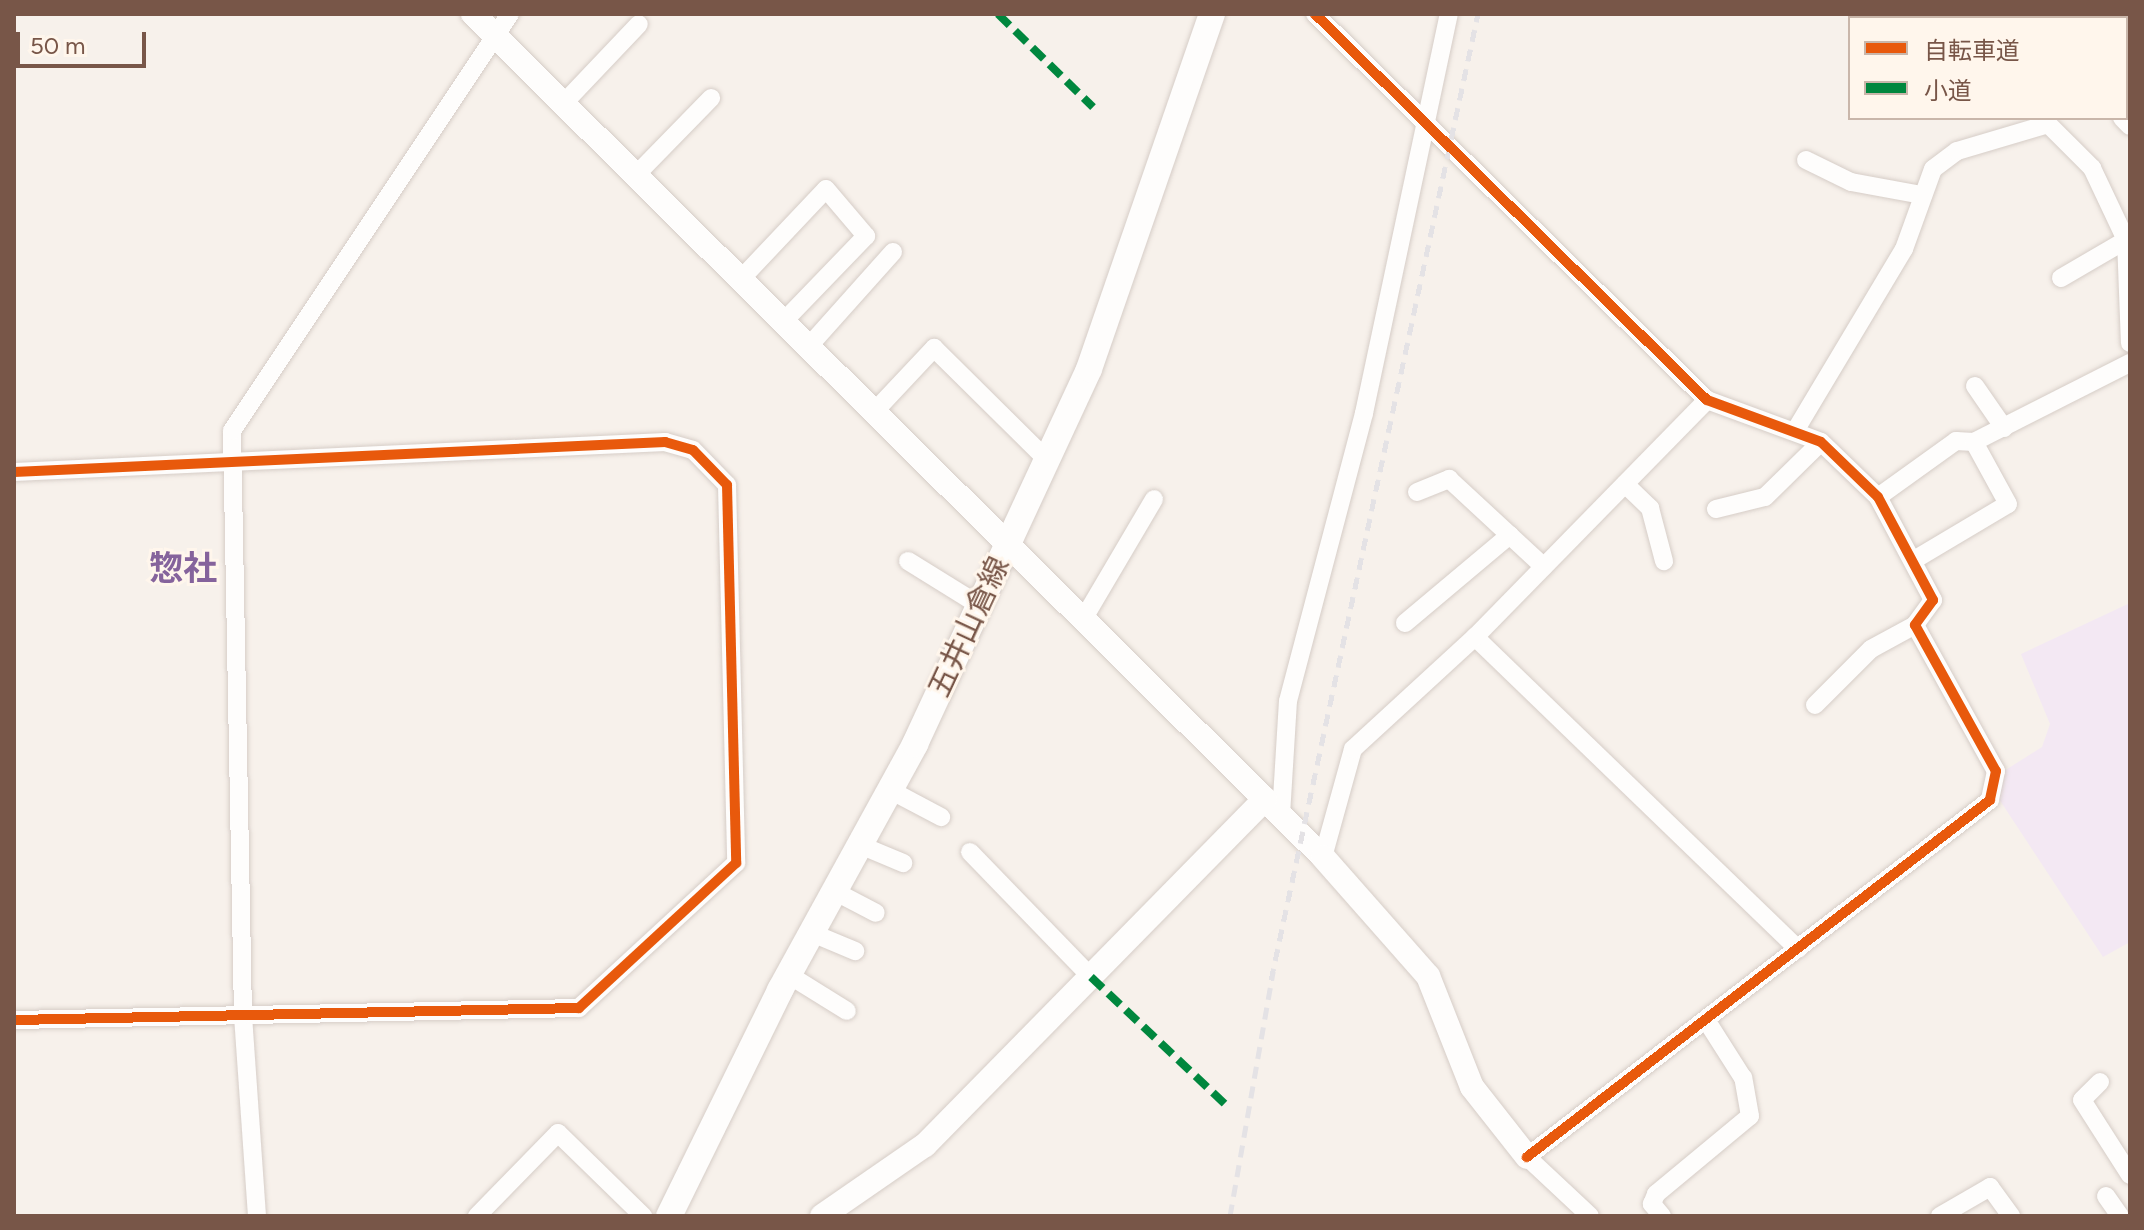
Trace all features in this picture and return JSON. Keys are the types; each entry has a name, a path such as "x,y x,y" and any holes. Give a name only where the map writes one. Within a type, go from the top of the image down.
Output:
{"main road":[{"name":"五井山倉線","path":"669,1216 789,975 890,790 1089,369 1212,14"}],"street":[{"path":"473,14 1323,857 1428,976 1472,1087 1527,1157 1590,1216"},
{"path":"257,1216 243,1015 229,463 232,431 510,14"},
{"path":"1315,14 1425,130 1707,400 1821,442 1878,497 1933,600 1915,625 1871,649 1815,705"},
{"path":"822,1216 925,1145 1091,977 1273,807 1288,701 1364,413 1449,14"},
{"path":"563,104 639,24"},
{"path":"635,176 711,98"},
{"path":"1795,431 1904,249 1933,169 1957,151 2043,121 2092,168 2126,240 2130,343"},
{"path":"1806,160 1851,182 1922,195"},
{"path":"740,280 826,189 866,236 784,321"},
{"path":"2061,278 2126,240"},
{"path":"809,346 893,252"},
{"path":"874,412 934,348 1046,459"},
{"path":"1878,497 1956,441 1974,442 2130,363"},
{"path":"1975,386 2004,428"},
{"path":"1323,857 1353,749 1475,637 1707,400"},
{"path":"14,472 665,442 693,450 727,485 736,863 579,1008 14,1020"},
{"path":"1716,509 1765,497 1821,442"},
{"path":"1914,560 2008,504 1974,442"},
{"path":"1417,492 1449,479 1544,567"},
{"path":"1625,484 1650,508 1664,561"},
{"path":"1084,618 1154,499"},
{"path":"1405,623 1510,535"},
{"path":"908,561 979,605"},
{"path":"1527,1157 1708,1023 1990,800 1996,771 1915,625"},
{"path":"1475,637 1798,949"},
{"path":"890,790 941,817"},
{"path":"860,845 903,863"},
{"path":"970,852 1091,977"},
{"path":"834,891 876,913"},
{"path":"812,933 855,951"},
{"path":"789,975 847,1011"},
{"path":"1662,1216 1652,1204 1656,1194 1750,1116 1743,1078 1708,1023"},
{"path":"2100,1082 2082,1100 2123,1147 2130,1175"},
{"path":"477,1216 558,1133 643,1216"},
{"path":"1940,1216 1990,1187 2011,1216"},
{"path":"2106,1196 2120,1216"}],"shaded area":[{"path":"2130,603 2130,942 2103,957 1999,799 2004,771 2042,747 2050,724 2021,654"}],"railway":[{"path":"1271,980 1478,14"},
{"path":"1230,1216 1273,971"}],"marked path":[{"path":"998,14 1093,107"},
{"path":"1091,977 1227,1106"}],"cycle path":[{"path":"1315,14 1707,400 1821,442 1878,497 1933,600 1915,625 1996,771 1990,800 1527,1157"},
{"path":"14,472 665,442 693,450 727,485 736,863 579,1008 14,1020"}],"district":[{"name":"惣社","path":"183,569"}]}
